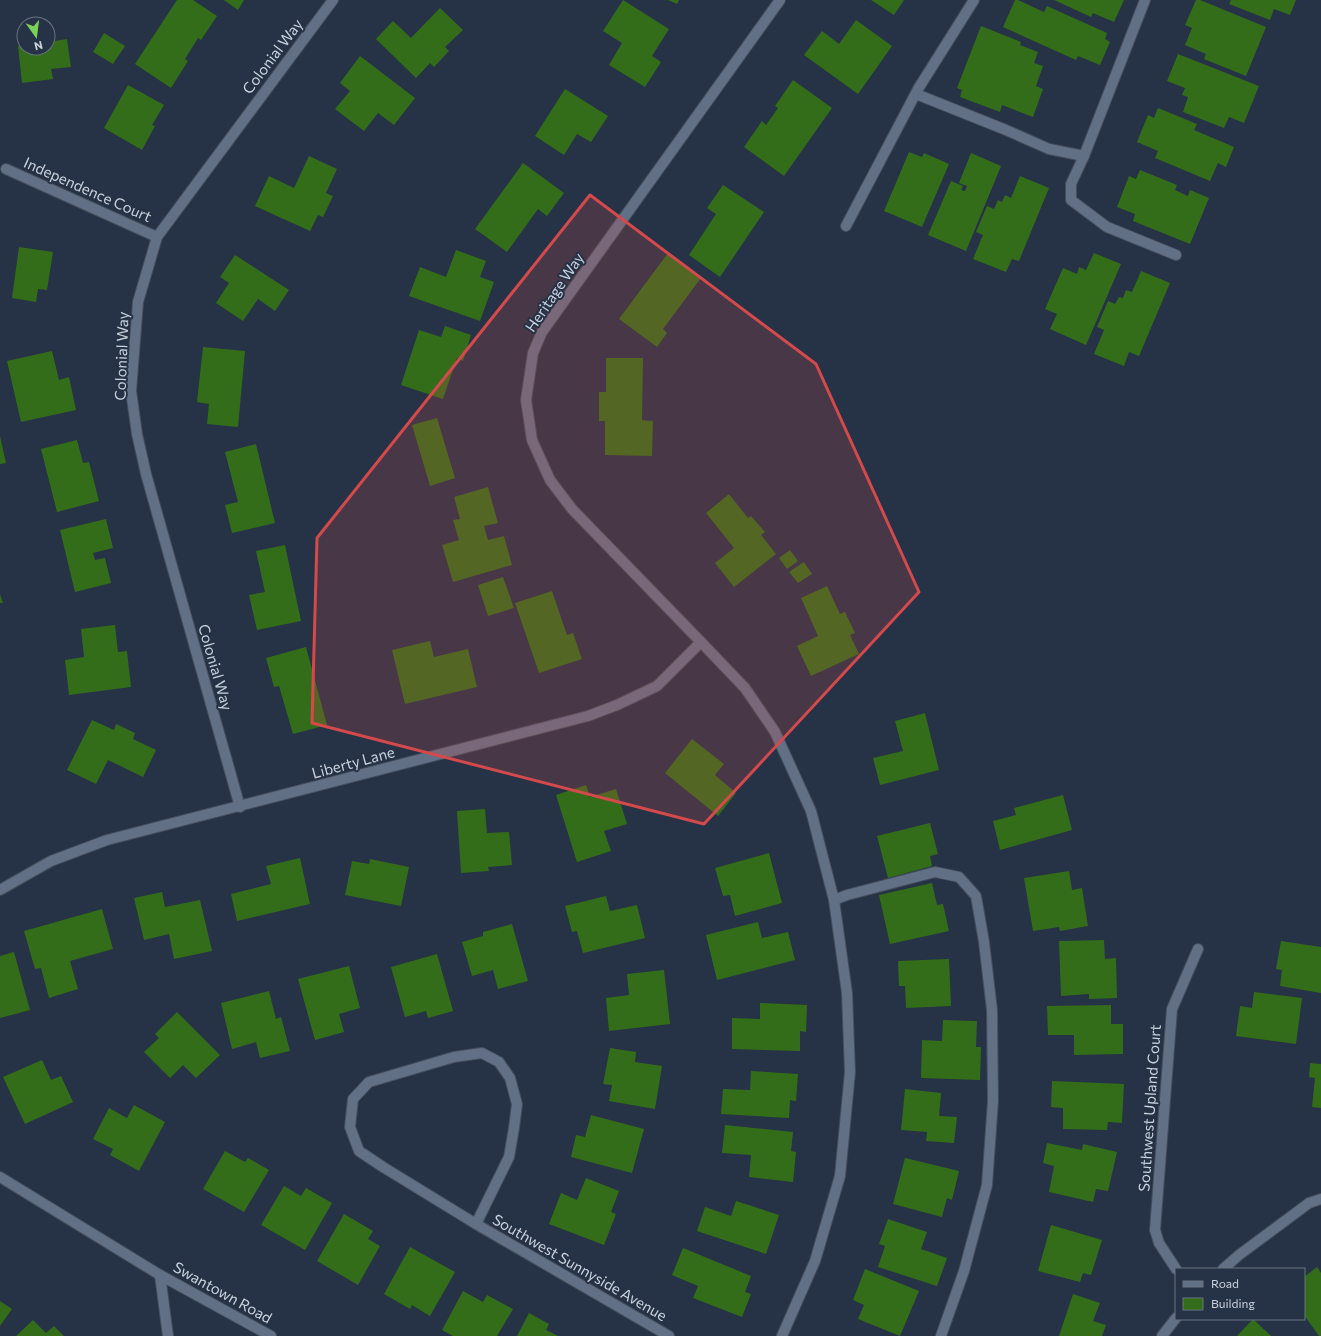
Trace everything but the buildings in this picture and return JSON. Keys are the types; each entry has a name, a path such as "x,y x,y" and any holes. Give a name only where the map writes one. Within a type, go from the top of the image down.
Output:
{"street":[{"name":"Colonial Way","path":"240,807 146,474 137,434 132,390 138,302 157,237 333,0"},
{"name":"Heritage Way","path":"780,0 542,332 533,353 526,400 532,440 550,480 572,509 620,560 702,642 744,688 775,732 811,811 834,900 847,993 850,1072 840,1176 815,1261 782,1336"},
{"path":"846,226 916,94 974,0"},
{"path":"1145,0 1084,156 1071,184 1071,200 1107,227 1176,255"},
{"path":"916,94 1006,130 1049,150 1084,156"},
{"name":"Independence Court","path":"6,169 157,237"},
{"name":"Liberty Lane","path":"0,890 51,861 107,840 240,807 588,716 617,705 657,686 702,642"},
{"path":"834,900 847,895 935,872 959,877 976,896 984,942 992,1010 993,1101 988,1185 964,1271 941,1336"},
{"name":"Southwest Upland Court","path":"1175,1268 1159,1243 1155,1230 1172,1009 1198,949"},
{"name":"Southwest Sunnyside Avenue","path":"476,1224 509,1157 514,1128 517,1104 510,1078 499,1062 482,1053 454,1056 369,1082 353,1098 350,1126 359,1150 383,1167 476,1224 669,1336"},
{"name":"Swantown Road","path":"0,1177 160,1275 271,1336"},
{"path":"1224,1268 1239,1255 1309,1203 1321,1199"},
{"path":"160,1275 168,1336"},
{"path":"1162,1336 1175,1319"}],"highlighted area":[{"path":"590,195 816,364 919,592 704,824 312,723 317,538"}]}
